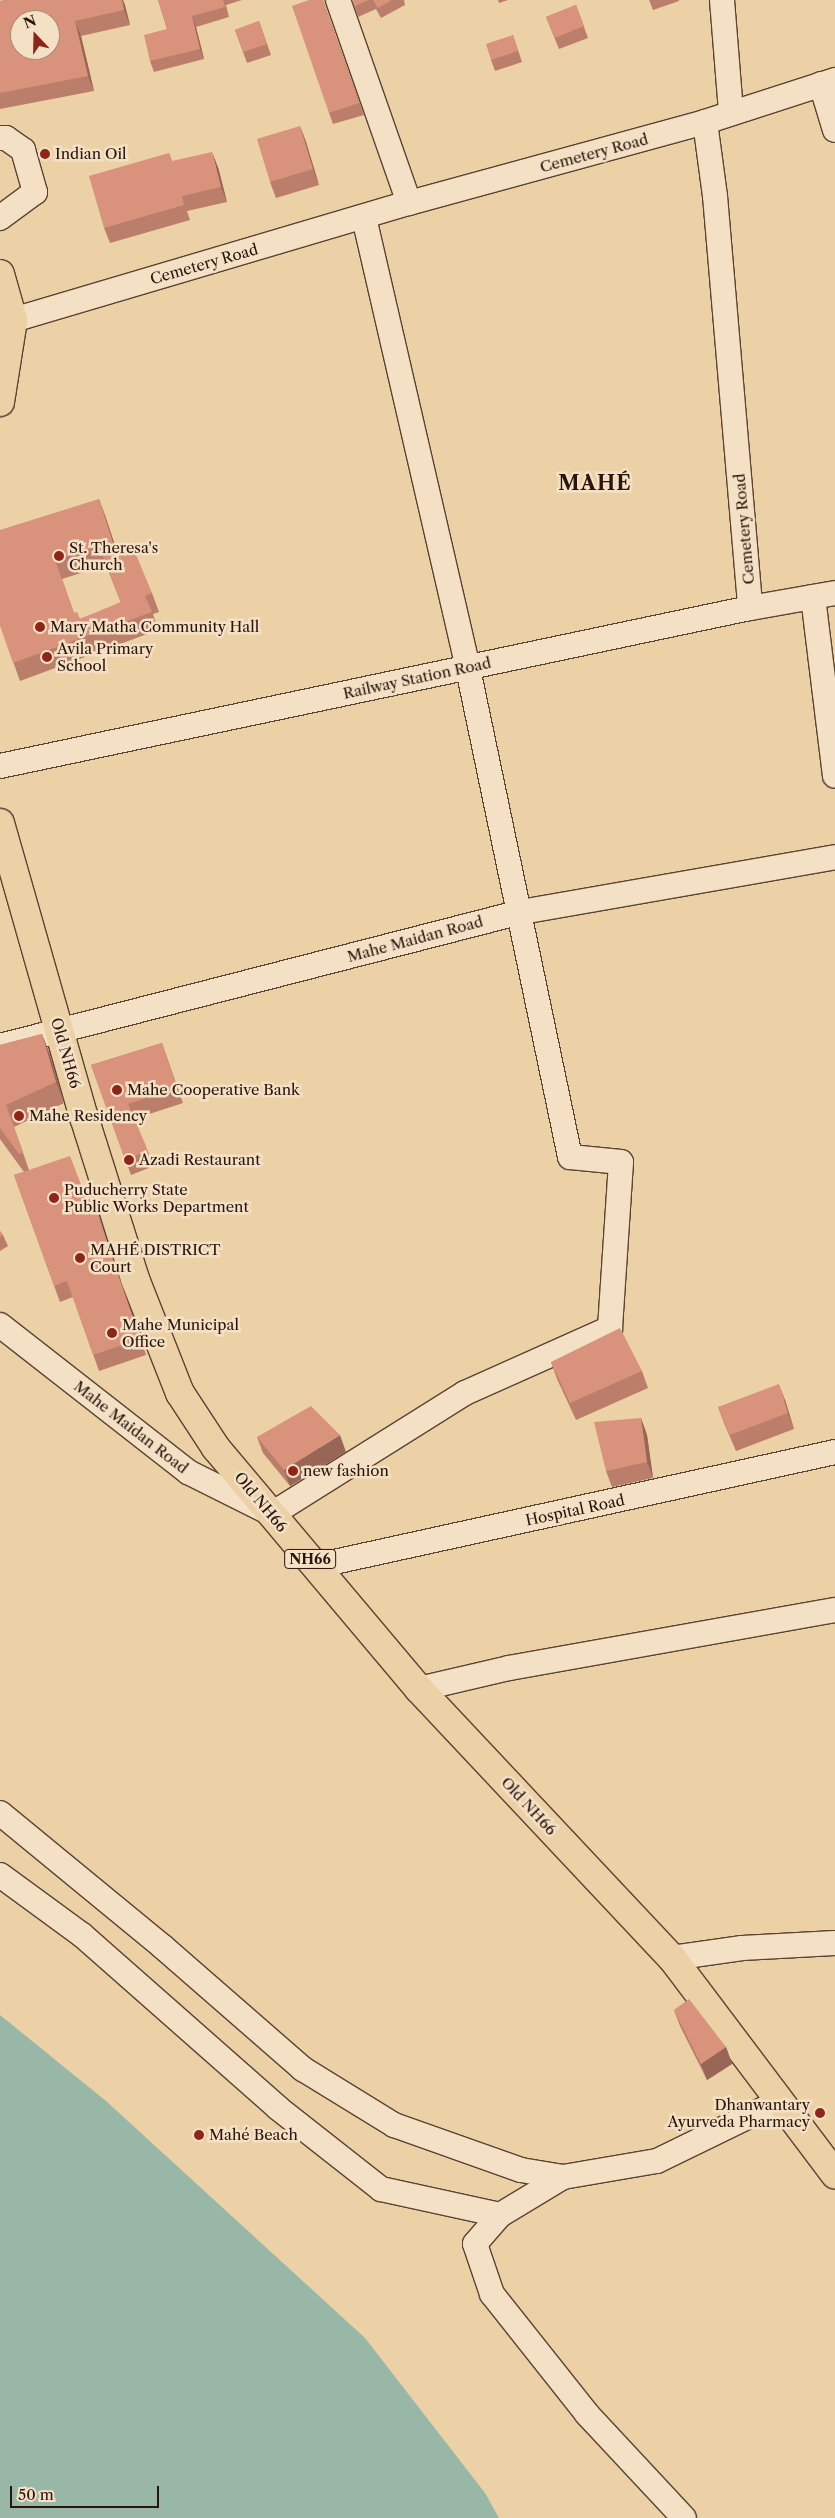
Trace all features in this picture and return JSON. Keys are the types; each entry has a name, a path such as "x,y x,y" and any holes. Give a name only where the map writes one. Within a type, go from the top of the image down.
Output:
{"main road":[{"path":"0,274 13,320 0,402"},
{"name":"Old NH66","path":"0,823 60,1032 135,1279 180,1393 216,1448 419,1689 672,1958 835,2174"}],"street":[{"path":"338,0 409,204"},
{"path":"722,0 731,113"},
{"path":"705,122 828,82 835,130"},
{"name":"Cemetery Road","path":"13,320 409,204 705,122 715,196 750,608"},
{"path":"0,138 6,138 23,150 35,192 0,218"},
{"path":"272,1514 465,1393 610,1328 621,1162 570,1157 468,668 364,217"},
{"path":"824,595 835,776"},
{"name":"Railway Station Road","path":"0,766 750,608 824,595"},
{"name":"Mahe Maidan Road","path":"0,1046 520,912 835,857"},
{"name":"Mahe Maidan Road","path":"0,1325 188,1472 272,1514"},
{"name":"Hospital Road","path":"316,1566 835,1452"},
{"path":"419,1689 509,1668 835,1610"},
{"path":"0,1813 163,1947 303,2069 394,2125 521,2170 563,2177 657,2161 780,2101"},
{"path":"0,1875 82,1935 278,2108 381,2189 500,2215"},
{"path":"672,1958 742,1948 835,1943"},
{"path":"563,2177 500,2215 474,2244 492,2294 587,2414 684,2518"}],"shaded area":[{"path":"0,2015 106,2101 365,2338 485,2493 499,2518 0,2518"}],"building":[{"path":"122,0 124,10 75,21 88,76 0,93 0,1"},
{"path":"158,0 223,0 225,7 192,16 200,49 150,61 144,35 167,29"},
{"path":"309,0 323,0 359,103 329,113 292,6"},
{"path":"352,0 369,0 355,6"},
{"path":"373,0 392,0 378,8"},
{"path":"576,5 584,26 555,38 546,17"},
{"path":"259,21 267,44 243,52 235,30"},
{"path":"513,35 518,51 491,60 486,44"},
{"path":"300,126 313,169 270,182 257,139"},
{"path":"212,152 221,187 182,196 184,205 104,228 89,176 169,153 172,161"},
{"path":"99,499 116,552 132,545 152,593 145,596 152,612 13,663 0,625 0,530","holes":["99,546 121,602 80,619 77,612 74,613 55,560"]},
{"path":"42,1034 56,1082 6,1105 23,1152 19,1154 0,1128 0,1045"},
{"path":"162,1043 177,1087 128,1104 148,1151 125,1160 91,1065"},
{"path":"70,1156 87,1200 92,1198 140,1339 93,1355 67,1281 54,1286 14,1175"},
{"path":"620,1328 642,1371 570,1403 551,1362"},
{"path":"779,1384 788,1413 730,1435 718,1407"},
{"path":"311,1406 340,1435 284,1470 257,1437"},
{"path":"641,1418 647,1462 606,1471 594,1422"},
{"path":"689,1999 726,2047 701,2064 674,2010"}],"place":[{"name":"Indian Oil","path":"45,154"},
{"name":"St. Theresa's Church","path":"59,556"},
{"name":"Mary Matha Community Hall","path":"40,627"},
{"name":"Avila Primary School","path":"47,657"},
{"name":"Mahe Cooperative Bank","path":"117,1090"},
{"name":"Mahe Residency","path":"19,1116"},
{"name":"Azadi Restaurant","path":"129,1160"},
{"name":"Puducherry State Public Works Department","path":"54,1198"},
{"name":"MAHÉ DISTRICT Court","path":"80,1258"},
{"name":"Mahe Municipal Office","path":"112,1333"},
{"name":"new fashion","path":"293,1471"},
{"name":"Dhanwantary Ayurveda Pharmacy","path":"820,2113"},
{"name":"Mahé Beach","path":"199,2135"}],"district":[{"name":"MAHÉ","path":"595,483"}]}
